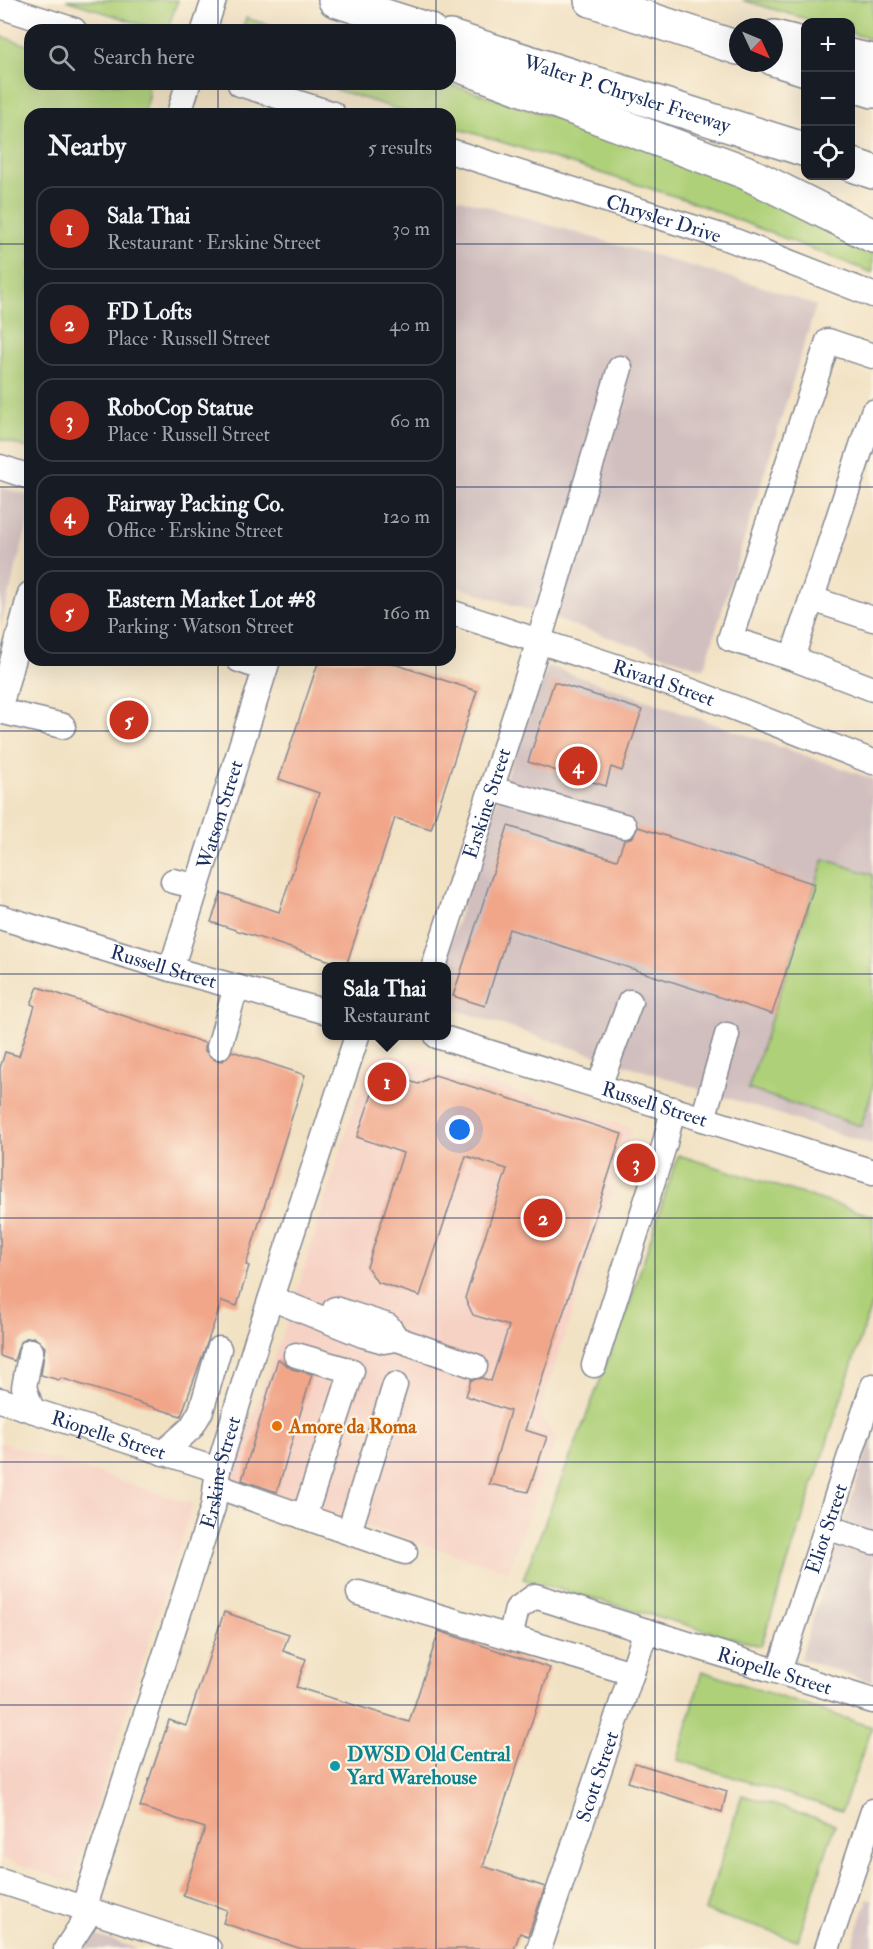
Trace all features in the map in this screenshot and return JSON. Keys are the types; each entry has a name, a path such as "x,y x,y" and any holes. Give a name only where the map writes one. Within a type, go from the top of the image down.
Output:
{"highway":[{"path":"319,0 365,24"},
{"path":"335,0 410,24"},
{"path":"591,0 729,45"},
{"path":"625,0 729,26"},
{"name":"Walter P. Chrysler Freeway","path":"456,39 801,148"},
{"path":"783,39 801,44"},
{"path":"855,57 873,61"},
{"path":"783,62 801,67"},
{"path":"456,64 745,172 873,236"},
{"path":"855,86 873,91"},
{"path":"855,166 873,172"}],"street":[{"path":"206,24 214,0"},
{"path":"0,6 56,24"},
{"path":"181,108 186,90"},
{"path":"259,90 314,108"},
{"name":"Chrysler Drive","path":"456,154 730,239 873,295"},
{"path":"873,356 828,341 730,639 792,658 873,689"},
{"name":"Erskine Street","path":"435,962 539,641 620,368"},
{"path":"792,658 873,412"},
{"path":"0,467 24,475"},
{"path":"812,598 873,619"},
{"name":"Rivard Street","path":"456,614 691,691 873,762"},
{"path":"24,617 0,709 63,726"},
{"name":"Watson Street","path":"171,969 185,884 265,666"},
{"path":"492,789 624,826"},
{"name":"Russell Street","path":"0,917 171,969 322,1011"},
{"path":"219,1047 237,987"},
{"path":"599,1086 630,1002"},
{"path":"703,1119 728,1035"},
{"name":"Russell Street","path":"451,1039 873,1172"},
{"name":"Erskine Street","path":"66,1949 86,1911 213,1507 217,1478 250,1364 355,1040"},
{"path":"594,1365 665,1143 673,1109"},
{"path":"271,1298 334,1315 384,1341 397,1339 475,1366"},
{"path":"163,1453 191,1428 201,1411 214,1347 250,1364"},
{"path":"31,1351 24,1387 32,1410"},
{"path":"296,1355 352,1371 304,1517"},
{"path":"349,1532 395,1385"},
{"name":"Eliot Street","path":"779,1671 873,1386"},
{"name":"Riopelle Street","path":"0,1400 163,1453 304,1517 405,1552"},
{"path":"826,1527 873,1542"},
{"path":"359,1593 632,1673"},
{"path":"510,1637 517,1609 535,1596 646,1631"},
{"name":"Riopelle Street","path":"646,1631 873,1701"},
{"name":"Scott Street","path":"539,1949 646,1631"},
{"path":"827,1949 873,1811"},
{"path":"0,1881 86,1911 209,1949"}],"shaded area":[{"path":"456,198 767,288 816,306 704,669 456,586"},
{"path":"0,487 24,494 24,538 0,627"},
{"path":"548,666 873,779 873,1145 451,1008 451,962 444,962 491,816"},
{"path":"383,1051 632,1128 539,1414 557,1439 508,1571 246,1489 230,1479 293,1305 367,1064"},
{"path":"873,1432 873,1682 800,1659"},
{"path":"0,1442 193,1504 72,1882 0,1858"},
{"path":"868,1898 873,1900 873,1949 851,1949"},
{"path":"90,1934 139,1949 86,1949"}],"green space":[{"path":"66,0 178,0 169,24 140,24"},
{"path":"742,0 873,0 873,40 855,34 855,18 803,18"},
{"path":"246,18 264,24 244,24"},
{"path":"0,36 24,44 24,90 148,90 149,97 146,108 24,108 24,447 0,439"},
{"path":"456,86 671,154 873,250 873,273 687,200 456,128 456,108 394,108 337,90 456,90"},
{"path":"824,859 873,875 873,1088 861,1126 748,1089"},
{"path":"678,1155 873,1216 873,1300 761,1646 523,1579 627,1311"},
{"path":"702,1671 872,1727 842,1811 678,1760"},
{"path":"742,1795 835,1824 798,1940 705,1911"}],"building":[{"path":"317,666 400,666 477,691 431,829 395,818 347,962 334,962 211,922 221,893 279,912 319,793 279,779"},
{"path":"554,682 642,710 622,771 611,767 606,786 528,762"},
{"path":"508,826 617,860 624,840 633,837 638,827 815,884 772,1014 509,929 485,1006 453,996"},
{"path":"38,987 205,1043 205,1051 215,1060 223,1061 232,1051 305,1075 246,1265 249,1266 237,1306 222,1301 181,1416 61,1378 59,1380 41,1375 45,1347 34,1337 20,1342 14,1361 0,1356 0,1068 5,1052 19,1056 35,1006 31,1004"},
{"path":"380,1071 418,1084 435,1075 622,1134 525,1430 547,1437 528,1492 489,1484 510,1411 466,1396 471,1380 482,1378 491,1381 509,1326 473,1315 465,1298 507,1169 466,1156 420,1296 377,1282 367,1267 403,1153 357,1137"},
{"path":"278,1359 292,1369 312,1374 277,1492 242,1480"},
{"name":"DWSD Old Central Yard Warehouse","path":"224,1612 289,1634 283,1651 306,1659 296,1687 409,1722 439,1631 550,1668 483,1866 545,1887 528,1936 520,1933 514,1949 302,1949 223,1923 227,1910 183,1895 205,1828 140,1807 169,1720 186,1726"},
{"path":"635,1763 727,1791 722,1812 628,1782"}],"place":[{"name":"Eastern Market Lot #8","path":"129,720"},
{"name":"Fairway Packing Co.","path":"578,766"},
{"name":"Sala Thai","path":"387,1082"},
{"name":"RoboCop Statue","path":"636,1163"},
{"name":"FD Lofts","path":"543,1218"},
{"name":"Amore da Roma","path":"277,1426"},
{"name":"DWSD Old Central Yard Warehouse","path":"335,1766"}]}
